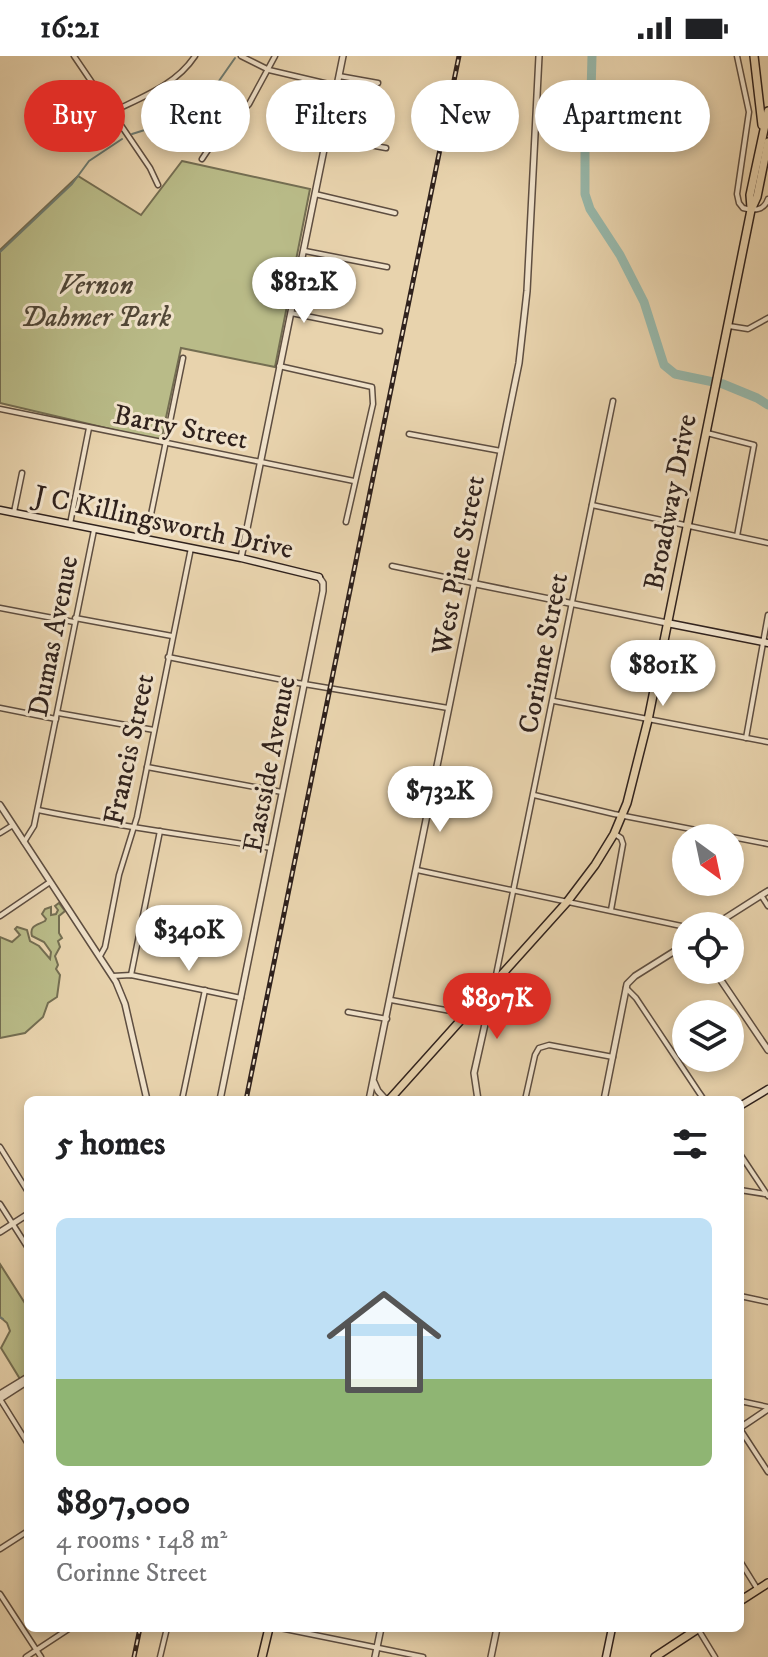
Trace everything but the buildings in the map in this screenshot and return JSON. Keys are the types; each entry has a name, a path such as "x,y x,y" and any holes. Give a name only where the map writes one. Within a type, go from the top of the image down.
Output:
{"main road":[{"path":"754,56 765,140"},
{"name":"Broadway Drive","path":"392,1096 567,902 595,865 622,816 648,720 716,376 751,210 757,197 768,111"},
{"name":"J C Killingsworth Drive","path":"0,510 241,558 319,577"},
{"path":"667,623 766,642"},
{"path":"744,1104 768,1089"},
{"path":"744,1599 768,1583"},
{"path":"262,1657 268,1632"},
{"path":"606,1657 611,1632"},
{"path":"655,1657 693,1632"}],"street":[{"path":"125,106 168,83 195,56"},
{"path":"241,56 269,70 312,80"},
{"path":"202,159 216,138 249,104 275,56"},
{"path":"338,80 343,56"},
{"name":"West Pine Street","path":"370,1096 503,452 525,329 539,56"},
{"path":"737,56 749,112 737,194 743,208 751,210 764,207 768,199"},
{"path":"75,57 90,80"},
{"path":"339,76 358,80"},
{"path":"125,133 158,185"},
{"path":"241,558 324,152"},
{"path":"315,193 395,213"},
{"path":"305,251 387,267"},
{"path":"291,313 380,331"},
{"path":"727,325 748,329 768,318"},
{"path":"146,539 183,358"},
{"path":"279,366 372,387 375,394 346,522"},
{"name":"Corinne Street","path":"477,1096 474,1073 534,795 613,401"},
{"name":"Barry Street","path":"0,409 354,481"},
{"path":"70,524 89,428"},
{"path":"705,432 754,445 737,536"},
{"path":"409,434 503,452"},
{"path":"14,512 22,473"},
{"path":"592,505 768,543"},
{"name":"Dumas Avenue","path":"24,842 33,831 38,810 94,529"},
{"name":"Francis Street","path":"100,956 104,950 119,875 134,829 191,548"},
{"path":"392,566 667,623"},
{"name":"Eastside Avenue","path":"221,1096 323,587 319,577"},
{"path":"0,608 172,636"},
{"path":"746,738 766,642 768,615"},
{"path":"168,657 451,709"},
{"path":"553,700 768,742"},
{"path":"0,708 56,719"},
{"path":"58,713 154,730"},
{"path":"147,767 282,792"},
{"path":"534,795 622,816 768,844"},
{"path":"0,805 113,976 125,1004 146,1096"},
{"path":"38,810 134,829 271,848"},
{"path":"0,833 13,825"},
{"path":"131,975 160,831"},
{"path":"611,910 623,847 621,838 614,834"},
{"path":"417,870 672,924"},
{"path":"0,916 50,882"},
{"path":"735,912 768,891"},
{"path":"761,895 768,906"},
{"path":"605,1096 626,988 635,976 672,953"},
{"path":"113,976 131,975 241,998"},
{"path":"723,984 768,1050"},
{"path":"626,988 636,998 701,1096"},
{"path":"183,1096 205,990"},
{"path":"391,1000 486,1020"},
{"path":"348,1012 387,1019"},
{"path":"526,1096 539,1048 549,1045 613,1057"},
{"path":"374,1077 376,1088 384,1096"},
{"path":"0,1147 24,1186"},
{"path":"744,1160 767,1195"},
{"path":"744,1191 767,1195"},
{"path":"0,1204 24,1242"},
{"path":"0,1232 24,1216"},
{"path":"744,1297 768,1302"},
{"path":"24,1382 0,1398 24,1437"},
{"path":"744,1402 768,1408"},
{"path":"744,1425 768,1408"},
{"path":"744,1434 768,1472"},
{"path":"0,1549 24,1534"},
{"path":"744,1567 758,1590"},
{"path":"0,1594 24,1631"},
{"path":"24,1632 41,1657"},
{"path":"26,1657 64,1632"},
{"path":"160,1657 166,1632"},
{"path":"302,1632 423,1657"},
{"path":"375,1657 380,1632"},
{"path":"491,1657 496,1632"},
{"path":"700,1632 715,1657"}],"green space":[{"name":"Vernon Dahmer Park","path":"182,161 310,189 275,367 181,348 161,441 0,403 0,250 78,176 141,215"},
{"path":"59,903 65,911 59,916 62,938 58,941 60,947 55,956 60,975 57,997 48,1003 43,1017 25,1033 0,1038 0,937 12,942 20,935 15,929 17,927 27,930 30,941 50,959 51,952 44,942 32,936 32,930 45,921 42,914 45,909 51,907 51,915 56,914 58,910 55,906"},
{"path":"0,1264 24,1302 24,1376 20,1379 1,1348 10,1331 0,1317"}],"waterway":[{"path":"592,56 585,194 590,209 620,255 644,302 664,365 675,374 723,384 768,405"},
{"path":"132,134 180,119 214,88 235,58"},
{"path":"0,252 72,184 89,161 102,152"}],"railway":[{"path":"247,1096 459,56"},
{"path":"134,1657 139,1632"}]}
